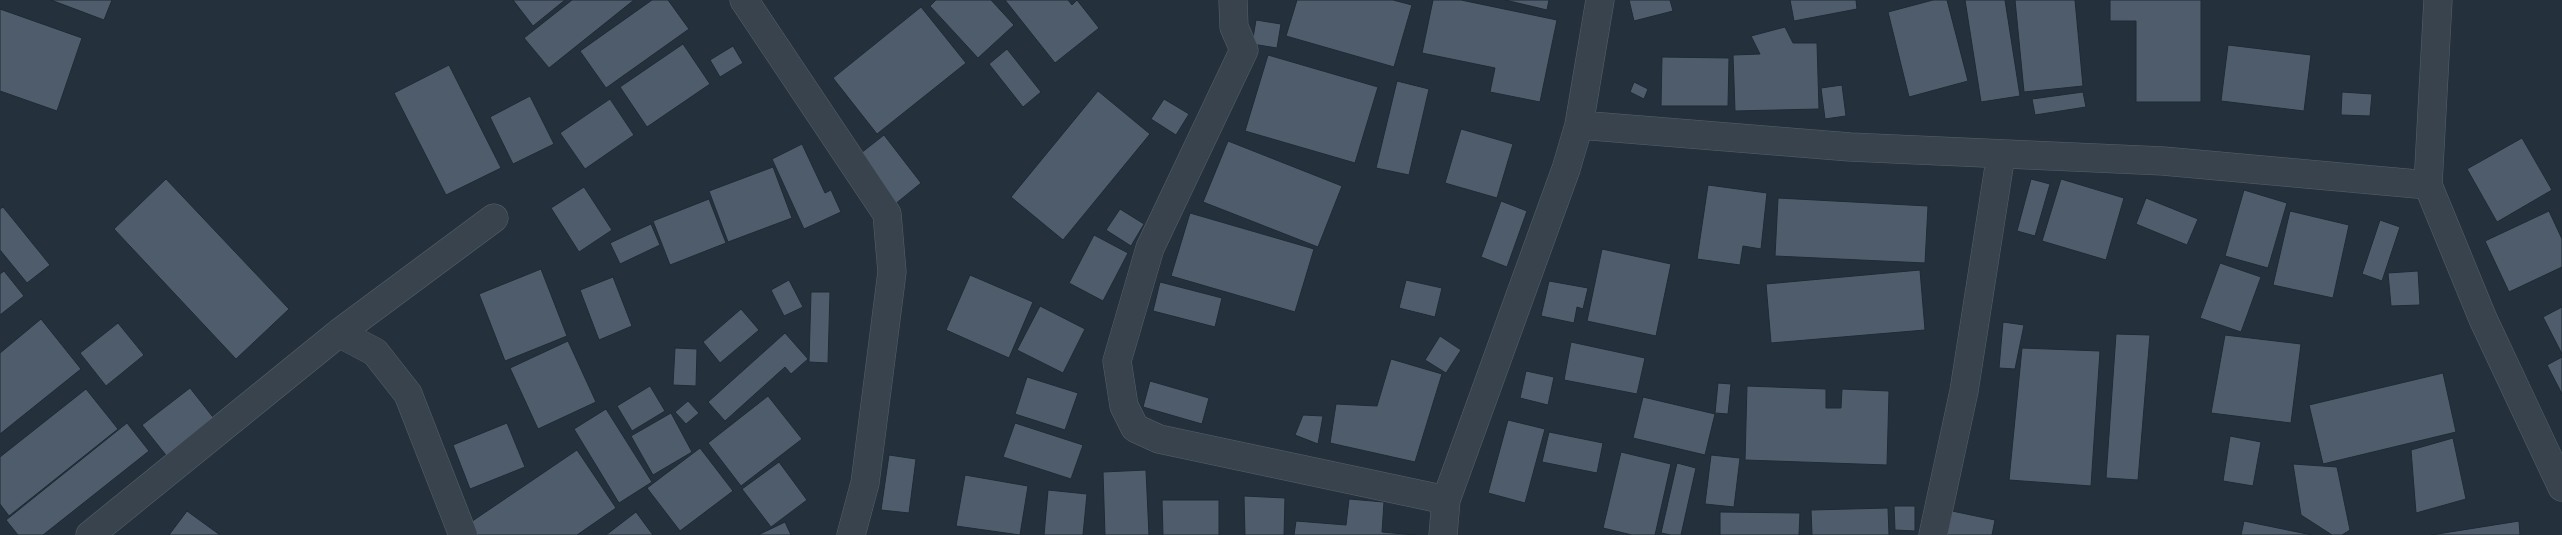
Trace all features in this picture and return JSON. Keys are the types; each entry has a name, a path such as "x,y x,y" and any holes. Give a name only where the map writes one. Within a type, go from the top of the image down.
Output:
{"street":[{"path":"744,0 887,214 892,272 864,483 850,535"},
{"path":"1233,0 1234,27 1244,50 1150,248 1117,360 1124,406 1135,428 1159,439 1446,500"},
{"path":"1443,535 1446,500 1566,169 1579,125 1600,0"},
{"path":"2438,0 2428,185 2483,319 2562,487"},
{"path":"1579,125 1850,147 2163,161 2428,185"},
{"path":"1933,535 1964,391 2001,154"},
{"path":"90,535 339,333 494,218"},
{"path":"339,333 375,352 408,394 463,535"}],"building":[{"path":"51,0 112,0 104,20"},
{"path":"513,0 565,0 533,26"},
{"path":"572,0 634,0 549,68 524,38"},
{"path":"652,0 668,0 689,29 606,88 580,51"},
{"path":"936,0 991,0 1014,25 978,58 930,6"},
{"path":"1005,0 1068,0 1072,5 1077,0 1099,28 1055,63"},
{"path":"1297,0 1393,0 1412,5 1394,67 1286,36"},
{"path":"1433,0 1461,0 1557,20 1540,102 1490,92 1495,68 1422,53"},
{"path":"1505,0 1549,0 1547,10"},
{"path":"1629,0 1670,0 1673,11 1634,21"},
{"path":"1790,0 1856,0 1857,9 1794,21"},
{"path":"1933,0 1947,0 1968,81 1909,97 1888,12"},
{"path":"1965,0 2005,0 2020,96 1981,102"},
{"path":"2015,0 2075,0 2083,86 2024,92"},
{"path":"2110,0 2201,0 2201,102 2136,102 2136,21 2110,21"},
{"path":"921,7 966,63 877,134 833,78"},
{"path":"0,9 82,38 57,111 0,91"},
{"path":"1256,20 1281,24 1277,48 1252,44"},
{"path":"1785,27 1793,43 1817,43 1819,109 1735,111 1733,55 1760,54 1751,36"},
{"path":"683,44 710,84 647,127 620,87"},
{"path":"2228,45 2311,55 2304,111 2221,101"},
{"path":"733,46 743,63 720,77 710,60"},
{"path":"1007,49 1041,92 1023,107 989,64"},
{"path":"1268,55 1378,87 1355,163 1245,131"},
{"path":"1662,57 1729,58 1728,106 1661,106"},
{"path":"449,65 501,168 446,195 394,93"},
{"path":"1397,81 1429,89 1409,175 1376,168"},
{"path":"1634,82 1648,89 1644,99 1630,92"},
{"path":"1842,85 1846,116 1825,119 1821,88"},
{"path":"1098,91 1150,134 1063,240 1011,197"},
{"path":"2083,92 2086,107 2035,115 2032,99"},
{"path":"2342,92 2372,94 2370,116 2341,115"},
{"path":"530,96 554,144 513,164 490,117"},
{"path":"610,99 634,135 585,169 560,133"},
{"path":"1164,99 1189,114 1176,135 1151,119"},
{"path":"1461,129 1513,144 1497,198 1445,183"},
{"path":"884,135 921,183 894,205 856,157"},
{"path":"2522,138 2552,190 2497,222 2467,169"},
{"path":"1228,141 1342,186 1318,247 1203,202"},
{"path":"802,144 825,193 831,190 841,212 804,229 772,159"},
{"path":"773,167 792,218 728,242 709,191"},
{"path":"166,179 289,309 236,359 114,229"},
{"path":"2031,179 2050,184 2035,236 2017,231"},
{"path":"2061,179 2124,198 2106,260 2042,241"},
{"path":"1708,185 1767,193 1761,249 1743,246 1740,265 1697,259"},
{"path":"584,187 612,230 579,252 551,208"},
{"path":"2244,190 2287,203 2268,268 2225,256"},
{"path":"1778,198 1928,206 1925,263 1775,256"},
{"path":"2146,198 2198,219 2187,245 2136,224"},
{"path":"709,199 726,243 670,265 653,221"},
{"path":"1501,201 1527,211 1507,267 1481,257"},
{"path":"3,207 50,265 27,283 0,250 0,209"},
{"path":"1120,209 1144,224 1131,246 1106,230"},
{"path":"2290,211 2349,225 2333,298 2273,285"},
{"path":"2549,211 2562,239 2562,267 2509,292 2485,241"},
{"path":"1190,213 1314,249 1295,312 1171,276"},
{"path":"2380,220 2400,227 2382,281 2362,274"},
{"path":"651,224 660,245 620,264 610,243"},
{"path":"1094,235 1128,253 1103,301 1069,283"},
{"path":"1602,249 1671,264 1656,336 1587,321"},
{"path":"2220,263 2261,277 2241,332 2200,318"},
{"path":"541,269 567,336 505,361 479,294"},
{"path":"1920,270 1925,330 1771,343 1766,284"},
{"path":"4,271 24,296 0,315 0,274"},
{"path":"2418,271 2420,305 2391,306 2388,273"},
{"path":"970,275 1033,302 1009,358 946,330"},
{"path":"613,277 632,326 599,340 580,290"},
{"path":"789,280 803,307 784,316 771,290"},
{"path":"1406,280 1442,288 1435,317 1399,308"},
{"path":"1549,281 1588,288 1583,309 1577,307 1574,323 1541,316"},
{"path":"1160,282 1222,298 1215,327 1153,311"},
{"path":"811,292 830,292 828,363 809,362"},
{"path":"1040,306 1085,329 1063,373 1017,350"},
{"path":"2562,307 2562,354 2543,317"},
{"path":"741,309 759,330 720,363 703,342"},
{"path":"41,319 81,369 0,434 0,353"},
{"path":"2003,322 2024,325 2015,369 1999,368"},
{"path":"118,323 144,355 106,386 80,353"},
{"path":"785,333 808,359 791,374 785,367 725,421 708,402"},
{"path":"2116,334 2150,335 2138,480 2106,478"},
{"path":"2225,335 2301,344 2291,423 2211,413"},
{"path":"1440,336 1461,350 1446,373 1425,360"},
{"path":"568,341 596,402 538,429 510,368"},
{"path":"1571,342 1645,358 1637,394 1564,380"},
{"path":"675,348 697,349 696,386 673,385"},
{"path":"2022,348 2100,351 2091,486 2009,480"},
{"path":"2562,357 2562,394 2547,365"},
{"path":"1391,359 1442,374 1415,462 1330,443 1336,404 1377,406"},
{"path":"1526,371 1554,377 1548,405 1520,398"},
{"path":"2443,373 2456,432 2323,464 2309,405"},
{"path":"1027,377 1078,393 1065,430 1015,414"},
{"path":"1150,381 1209,398 1202,424 1143,407"},
{"path":"1718,383 1731,384 1728,414 1715,413"},
{"path":"650,386 665,411 632,431 617,406"},
{"path":"1747,386 1826,389 1826,408 1841,408 1842,389 1889,391 1887,465 1745,460"},
{"path":"190,388 216,421 169,459 142,425"},
{"path":"86,389 118,429 9,516 0,504 0,457"},
{"path":"768,396 802,439 741,486 708,443"},
{"path":"1643,397 1715,414 1705,455 1633,438"},
{"path":"688,401 699,413 686,424 675,412"},
{"path":"606,409 652,482 619,503 574,429"},
{"path":"671,413 692,452 653,475 631,436"},
{"path":"1303,415 1323,416 1318,444 1295,435"},
{"path":"1508,420 1545,429 1525,503 1488,493"},
{"path":"127,423 149,451 43,535 18,535 6,520"},
{"path":"507,423 525,467 470,489 453,445"},
{"path":"1015,423 1083,445 1071,479 1003,457"},
{"path":"1549,432 1603,443 1597,473 1542,462"},
{"path":"2230,436 2261,442 2253,486 2223,481"},
{"path":"2453,438 2466,499 2416,513 2411,450"},
{"path":"700,448 733,491 680,531 647,488"},
{"path":"577,450 616,508 577,535 476,535 468,524"},
{"path":"1621,452 1671,464 1655,535 1632,535 1603,528"},
{"path":"889,455 916,459 909,513 881,510"},
{"path":"1711,455 1740,458 1734,507 1705,504"},
{"path":"779,462 807,500 771,527 742,489"},
{"path":"1677,463 1696,468 1681,535 1671,535 1661,533"},
{"path":"2293,464 2337,467 2350,530 2342,535 2332,535 2301,515"},
{"path":"1146,470 1149,535 1105,535 1103,472"},
{"path":"965,475 1028,486 1020,535 956,526"},
{"path":"1048,490 1087,494 1083,535 1044,535"},
{"path":"1244,496 1285,498 1284,535 1245,535"},
{"path":"1349,499 1384,502 1382,532 1416,535 1294,535 1296,521 1346,525"},
{"path":"1162,500 1219,500 1219,535 1163,535"},
{"path":"1894,506 1915,506 1915,531 1895,530"},
{"path":"1888,508 1889,535 1812,535 1811,510"},
{"path":"187,511 220,535 169,535"},
{"path":"1952,511 1995,520 1992,535 1947,535"},
{"path":"636,512 653,535 606,535"},
{"path":"1720,512 1800,513 1799,535 1720,535"},
{"path":"2244,521 2312,535 2241,535"},
{"path":"2519,521 2520,535 2431,535"},
{"path":"785,522 791,535 758,535"}]}
